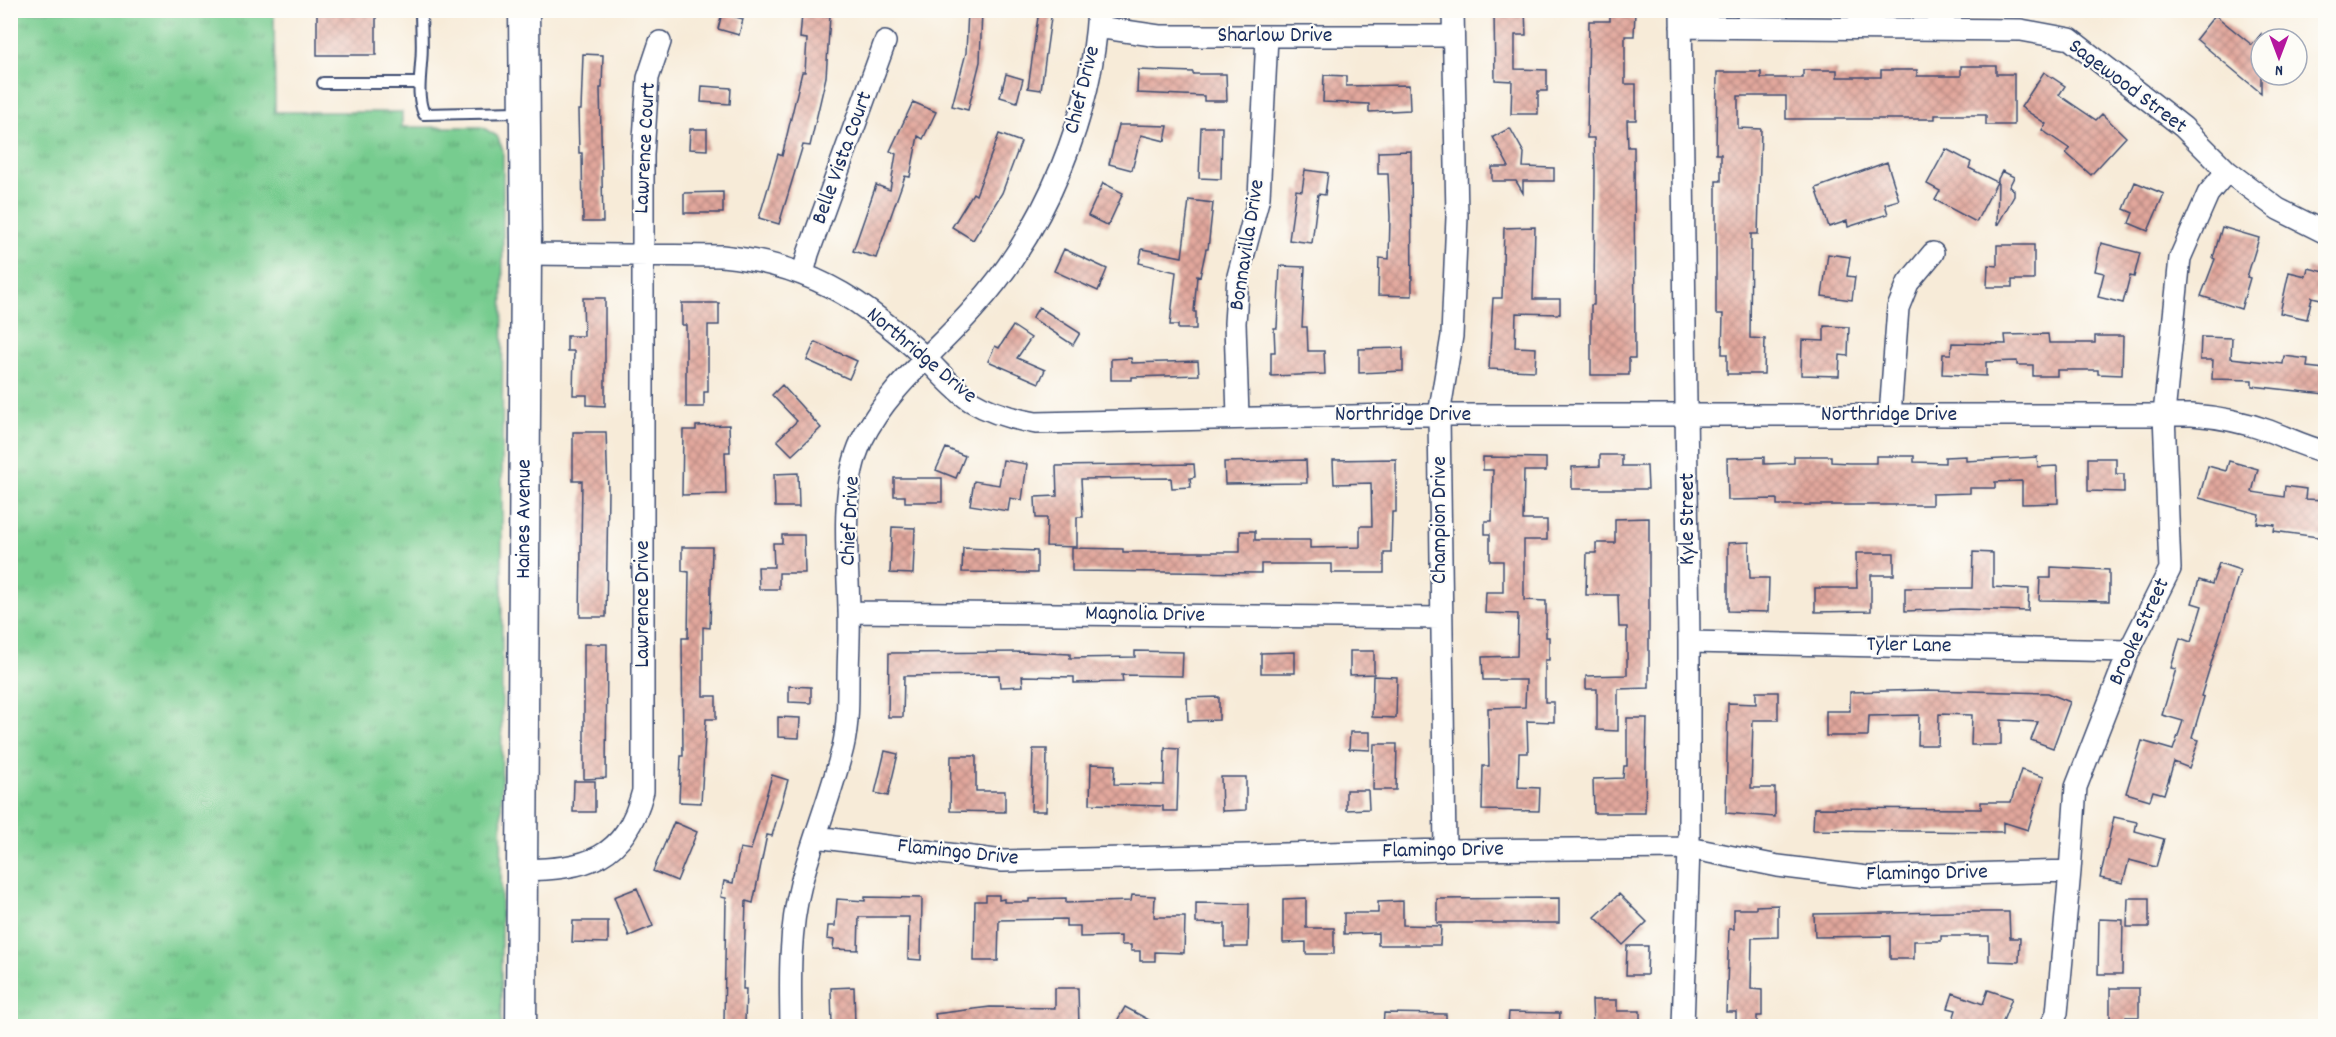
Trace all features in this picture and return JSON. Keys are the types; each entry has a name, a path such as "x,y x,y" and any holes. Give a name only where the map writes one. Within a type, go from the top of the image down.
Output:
{"main road":[{"name":"Haines Avenue","path":"521,1026 526,254 523,112 524,10"}],"street":[{"name":"Champion Drive","path":"1445,850 1439,415 1452,336 1457,217 1453,10"},
{"name":"Sharlow Drive","path":"1098,19 1159,36 1453,36"},
{"name":"Chief Drive","path":"791,1026 792,936 801,886 844,744 848,701 850,482 860,444 874,417 925,358 977,306 1026,238 1065,159 1091,75 1098,19"},
{"name":"Sagewood Street","path":"1681,19 2021,30 2070,39 2183,127 2227,171 2278,210 2325,233"},
{"name":"Kyle Street","path":"1681,19 1689,642 1689,848 1683,1026"},
{"name":"Bonnavilla Drive","path":"1238,417 1235,323 1238,276 1259,197 1267,37"},
{"name":"Lawrence Court","path":"643,255 645,111 648,78 660,42"},
{"name":"Belle Vista Court","path":"803,274 808,254 885,42"},
{"name":"Brooke Street","path":"2051,1026 2057,1013 2076,787 2129,651 2170,568 2164,414 2180,258 2208,194 2227,171"},
{"path":"1890,415 1898,308 1908,283 1933,253"},
{"name":"Northridge Drive","path":"526,254 722,256 748,258 803,274 835,289 869,310 971,401 1013,419 1036,423 1238,417 1439,415 2164,414 2219,417 2248,424 2301,446 2325,452"},
{"name":"Lawrence Drive","path":"521,870 571,866 595,859 613,848 627,832 637,814 643,791 643,255"},
{"name":"Magnolia Drive","path":"849,612 1441,618"},
{"name":"Tyler Lane","path":"1689,642 2129,651"},
{"name":"Flamingo Drive","path":"816,837 1003,861 1445,850 1689,848 1778,866 1867,877 2070,871"}],"lane":[{"path":"421,10 422,63 419,83 420,106 424,114 523,112"},
{"path":"323,83 419,83"}],"green space":[{"path":"10,11 274,11 275,112 402,112 402,127 482,127 497,136 503,150 501,1026 11,1026"}],"building":[{"path":"317,10 376,10 376,55 317,55"},
{"path":"968,10 982,10 980,62 968,110 952,106 966,53"},
{"path":"1039,10 1052,10 1041,90 1028,88"},
{"path":"1525,10 1526,35 1515,35 1515,69 1547,70 1547,91 1538,91 1538,114 1511,114 1512,81 1495,80 1494,12"},
{"path":"1610,10 1635,10 1634,36 1625,36 1625,84 1636,84 1636,120 1627,120 1628,147 1634,147 1635,358 1629,358 1629,375 1591,375 1595,172 1594,138 1587,138 1589,21 1610,21"},
{"path":"722,13 743,19 739,35 718,29"},
{"path":"802,14 830,16 826,77 810,146 803,145 779,224 759,218 778,154 782,156 802,72 805,72 807,39 800,38"},
{"path":"2215,15 2249,43 2249,83 2196,39"},
{"path":"583,54 603,55 602,88 600,88 603,222 583,222 582,153 579,153 578,110 581,110"},
{"path":"1961,66 1996,66 1996,74 2014,74 2014,125 1986,125 1986,115 1935,115 1935,119 1786,119 1786,96 1738,96 1738,128 1761,129 1758,234 1751,234 1750,338 1765,339 1764,374 1727,374 1727,354 1722,354 1723,314 1716,314 1716,181 1721,181 1721,154 1716,154 1717,72 1761,72 1761,78 1803,78 1803,70 1837,70 1837,77 1881,77 1881,70 1917,70 1917,76 1961,76"},
{"path":"1138,70 1226,74 1227,101 1204,101 1204,96 1137,93"},
{"path":"2044,72 2065,86 2059,95 2096,120 2102,114 2126,137 2091,175 2066,153 2070,149 2042,130 2046,124 2021,107"},
{"path":"1006,74 1023,79 1017,102 1000,97"},
{"path":"1324,75 1346,76 1346,86 1409,85 1410,110 1369,112 1369,104 1323,102"},
{"path":"702,86 731,88 730,104 701,102"},
{"path":"913,102 936,112 923,139 918,136 910,177 905,176 876,258 853,251 876,185 890,190 896,154 890,151"},
{"path":"1119,125 1168,126 1165,141 1141,135 1132,170 1109,164"},
{"path":"1201,127 1222,127 1221,179 1199,178"},
{"path":"1510,128 1524,153 1523,167 1554,168 1554,181 1523,181 1523,193 1516,181 1492,181 1492,167 1509,167 1493,137"},
{"path":"690,129 707,129 707,150 689,149"},
{"path":"999,134 1021,142 1002,193 973,240 952,227 973,193 976,195"},
{"path":"1946,149 1971,162 1969,168 1997,182 1976,222 1935,200 1940,191 1927,184"},
{"path":"1411,151 1412,296 1378,295 1379,258 1389,259 1390,217 1388,174 1378,174 1378,152"},
{"path":"1887,162 1899,200 1885,204 1888,214 1848,227 1847,221 1829,227 1816,188"},
{"path":"1305,170 1328,173 1325,195 1318,194 1312,243 1289,240 1296,190 1302,191"},
{"path":"2002,171 2014,177 2009,187 2014,190 2014,196 1997,226 1998,179"},
{"path":"2135,182 2164,194 2148,231 2129,223 2133,213 2124,209"},
{"path":"1103,183 1123,193 1108,226 1088,216"},
{"path":"723,192 723,213 684,213 684,193"},
{"path":"1189,200 1213,203 1208,249 1206,249 1200,277 1197,276 1194,312 1196,312 1196,329 1178,329 1178,325 1170,325 1176,272 1139,263 1142,249 1182,257"},
{"path":"1535,227 1533,299 1560,299 1560,314 1516,313 1515,347 1536,348 1535,371 1489,369 1493,298 1502,298 1504,228"},
{"path":"2222,227 2259,238 2247,277 2250,278 2241,309 2201,296 2215,259 2213,258"},
{"path":"2101,243 2140,253 2134,277 2130,276 2123,303 2098,297 2104,273 2095,271"},
{"path":"1997,245 2034,245 2034,280 2012,280 2012,287 1987,287 1988,265 1997,266"},
{"path":"1064,249 1107,269 1098,291 1054,271"},
{"path":"1828,254 1850,257 1847,276 1855,277 1852,300 1822,296"},
{"path":"1280,266 1305,267 1302,327 1307,327 1308,351 1324,351 1325,374 1271,376 1271,352 1275,352 1274,328 1277,328"},
{"path":"2308,268 2325,272 2325,300 2312,297 2307,319 2280,313 2289,272 2306,276"},
{"path":"583,298 605,298 605,406 587,405 587,395 573,395 574,351 567,351 567,336 584,336"},
{"path":"682,303 719,303 719,325 708,325 708,392 704,392 704,407 686,407 686,325 682,325"},
{"path":"1039,307 1080,333 1073,345 1032,318"},
{"path":"1013,326 1031,338 1017,358 1045,370 1039,383 988,361 995,346 999,348"},
{"path":"1824,326 1849,327 1848,356 1840,355 1839,376 1801,375 1802,340 1824,341"},
{"path":"2048,334 2049,343 2095,343 2095,336 2123,336 2122,375 2098,374 2098,370 2057,370 2057,376 2033,376 2033,365 2017,365 2017,361 1986,362 1986,376 1942,374 1943,354 1951,354 1952,343 2006,344 2005,335"},
{"path":"2201,337 2232,338 2231,358 2283,364 2284,356 2308,359 2307,367 2325,369 2325,394 2252,386 2252,380 2212,379 2213,360 2200,360"},
{"path":"815,342 857,361 849,379 807,360"},
{"path":"1403,348 1403,371 1359,373 1359,349"},
{"path":"1131,358 1132,363 1198,361 1199,375 1132,377 1132,380 1111,380 1111,359"},
{"path":"782,385 821,428 792,455 777,440 797,421 772,395"},
{"path":"729,425 730,452 725,452 726,494 682,495 683,430 696,430 696,426"},
{"path":"573,432 606,432 608,491 606,617 580,617 582,481 573,481"},
{"path":"946,448 965,456 956,478 936,470"},
{"path":"1600,455 1622,455 1622,466 1647,466 1648,489 1572,489 1572,467 1600,466"},
{"path":"1794,456 1831,456 1831,462 1849,463 1876,463 1876,456 1914,456 1914,462 1945,463 1945,457 1966,456 1966,461 2037,457 2038,467 2057,466 2058,503 2022,504 2022,481 1995,482 1995,488 1970,488 1970,493 1932,494 1932,505 1777,505 1777,499 1728,500 1727,458 1764,457 1764,464 1794,463"},
{"path":"1483,457 1546,458 1546,471 1524,471 1523,520 1547,520 1547,540 1524,540 1524,600 1546,601 1546,637 1549,637 1549,660 1545,660 1545,702 1554,702 1554,722 1527,721 1528,753 1519,753 1518,787 1540,788 1539,811 1482,810 1483,766 1489,766 1488,708 1525,707 1526,680 1483,680 1482,657 1517,656 1518,614 1485,613 1486,592 1503,592 1503,561 1490,561 1490,534 1485,534 1485,521 1492,521 1493,470 1483,470"},
{"path":"2088,458 2116,458 2116,474 2124,474 2124,492 2088,491"},
{"path":"1396,459 1396,512 1392,512 1391,553 1384,553 1384,573 1332,573 1332,564 1261,564 1261,573 1072,571 1072,548 1123,549 1123,552 1240,552 1240,531 1255,531 1255,540 1310,540 1310,548 1360,547 1360,526 1372,526 1371,483 1334,484 1333,460"},
{"path":"1003,460 1027,464 1022,500 1010,498 1008,511 970,505 974,481 999,485"},
{"path":"1306,460 1307,483 1225,484 1224,462"},
{"path":"2229,461 2258,469 2252,492 2284,497 2285,486 2306,489 2305,499 2325,500 2325,538 2274,531 2275,525 2257,523 2259,514 2199,498 2208,466 2226,471"},
{"path":"1194,464 1195,477 1190,478 1191,487 1172,488 1171,478 1081,479 1083,517 1077,517 1077,547 1046,546 1047,518 1036,518 1035,497 1057,496 1056,466"},
{"path":"798,473 799,507 775,507 774,474"},
{"path":"894,478 942,478 942,502 905,502 905,496 894,496"},
{"path":"1649,518 1649,688 1618,689 1618,731 1597,730 1597,689 1586,689 1586,676 1627,675 1627,627 1619,627 1618,595 1586,595 1587,553 1596,553 1596,543 1615,543 1615,519"},
{"path":"892,527 915,528 913,574 890,573"},
{"path":"782,535 804,535 805,573 779,573 779,589 759,589 758,567 774,567 773,543 782,543"},
{"path":"1749,542 1750,578 1769,578 1768,612 1728,611 1728,543"},
{"path":"682,547 712,547 710,628 703,627 703,696 716,696 716,719 706,719 701,803 679,802 681,756 683,756 682,638 688,638 689,572 682,571"},
{"path":"963,548 1037,551 1037,573 962,572"},
{"path":"1973,552 1993,553 1993,587 2029,589 2028,611 1961,609 1905,611 1905,588 1972,588"},
{"path":"1856,553 1894,553 1894,575 1871,575 1871,611 1815,612 1815,588 1857,588"},
{"path":"2219,563 2240,570 2201,696 2204,697 2192,738 2199,740 2189,768 2174,762 2164,794 2153,791 2150,800 2126,793 2142,741 2173,750 2183,721 2162,715 2176,669 2171,668 2180,638 2191,642 2202,606 2192,603 2199,580 2212,584"},
{"path":"2051,567 2109,570 2109,601 2039,600 2040,578 2051,578"},
{"path":"584,644 607,644 606,778 584,779"},
{"path":"1135,651 1183,652 1182,676 1122,675 1123,682 1074,683 1074,677 1022,676 1023,686 1000,687 999,675 904,676 903,717 888,717 889,653 1028,652 1070,654 1070,658 1135,657"},
{"path":"1350,651 1374,651 1374,674 1350,675"},
{"path":"1295,652 1295,673 1261,673 1261,653"},
{"path":"1373,676 1397,677 1396,718 1372,717"},
{"path":"789,686 811,687 811,703 789,702"},
{"path":"1926,690 2048,693 2070,702 2053,748 2031,740 2038,722 2001,720 2001,745 1971,745 1972,715 1939,714 1938,745 1918,745 1919,715 1869,716 1868,736 1826,736 1826,711 1850,711 1850,692"},
{"path":"1756,692 1778,692 1778,720 1753,720 1751,788 1775,788 1775,817 1726,813 1728,703 1756,704"},
{"path":"1219,697 1219,720 1188,721 1187,698"},
{"path":"778,717 800,718 799,738 778,737"},
{"path":"1627,718 1647,718 1645,813 1594,813 1593,779 1623,778 1624,766 1627,766"},
{"path":"1350,732 1370,732 1370,750 1349,749"},
{"path":"1374,744 1397,744 1396,790 1373,790"},
{"path":"1165,748 1179,749 1177,811 1163,811 1163,806 1090,804 1091,764 1115,765 1114,784 1164,785"},
{"path":"1033,749 1047,749 1046,811 1031,811"},
{"path":"885,751 898,754 888,796 875,793"},
{"path":"951,756 976,756 976,791 1005,791 1005,812 950,811"},
{"path":"2021,770 2044,777 2028,830 2003,822 2003,832 1813,830 1814,808 1981,809 1981,802 2011,802"},
{"path":"772,775 788,780 772,836 767,835 753,903 746,901 743,989 746,989 745,1023 724,1023 726,898 721,897 724,881 733,883 740,848 751,850"},
{"path":"1221,777 1246,777 1246,810 1222,811"},
{"path":"574,781 595,781 595,812 573,812"},
{"path":"1346,790 1368,790 1369,809 1346,810"},
{"path":"2114,817 2137,822 2135,831 2164,839 2156,867 2129,860 2123,883 2100,878"},
{"path":"674,822 697,832 677,881 653,871"},
{"path":"637,888 653,926 629,936 614,897"},
{"path":"1619,894 1647,922 1623,945 1595,917"},
{"path":"986,895 999,895 999,900 1004,899 1004,902 1066,898 1066,903 1131,901 1132,895 1155,896 1154,917 1185,917 1184,953 1155,952 1155,961 1140,961 1140,951 1131,951 1131,945 1121,945 1121,936 1080,937 1080,926 1066,926 1066,919 999,920 998,961 974,961 975,901 986,901"},
{"path":"865,897 922,898 921,960 908,959 909,917 859,917 858,950 833,949 834,940 827,939 828,926 835,926 837,899 865,901"},
{"path":"1306,898 1306,928 1334,928 1334,954 1306,954 1306,942 1283,943 1283,899"},
{"path":"1559,898 1559,923 1437,923 1437,899"},
{"path":"2128,898 2149,898 2149,927 2127,927"},
{"path":"1403,901 1403,925 1441,926 1440,945 1378,945 1378,933 1344,934 1344,913 1378,913 1378,902"},
{"path":"1196,903 1249,904 1248,947 1225,947 1225,924 1196,923"},
{"path":"1778,905 1778,937 1752,938 1751,989 1762,990 1762,1016 1757,1016 1757,1026 1736,1026 1736,1012 1726,1012 1729,929 1734,929 1734,909 1756,909 1756,906"},
{"path":"2009,912 2010,938 2020,938 2019,962 1989,961 1989,936 1941,936 1941,941 1914,941 1914,959 1890,959 1890,936 1815,937 1814,914"},
{"path":"2099,919 2123,920 2122,974 2098,974"},
{"path":"573,921 608,921 608,943 572,942"},
{"path":"1627,946 1648,946 1647,975 1626,975"},
{"path":"854,987 855,1026 832,1026 831,988"},
{"path":"1055,988 1078,988 1079,1026 937,1026 935,1014 990,1007 1055,1008"},
{"path":"2110,988 2139,988 2139,1017 2126,1017 2127,1026 2110,1026"},
{"path":"1988,990 2012,998 2001,1026 1951,1026 1956,1010 1948,1008 1953,993 1983,1004"},
{"path":"1592,1000 1617,1000 1617,1011 1640,1011 1640,1026 1593,1026"},
{"path":"1125,1007 1160,1026 1114,1026"},
{"path":"1509,1012 1560,1013 1559,1026 1508,1026"},
{"path":"1384,1013 1446,1014 1446,1026 1383,1026"}]}
